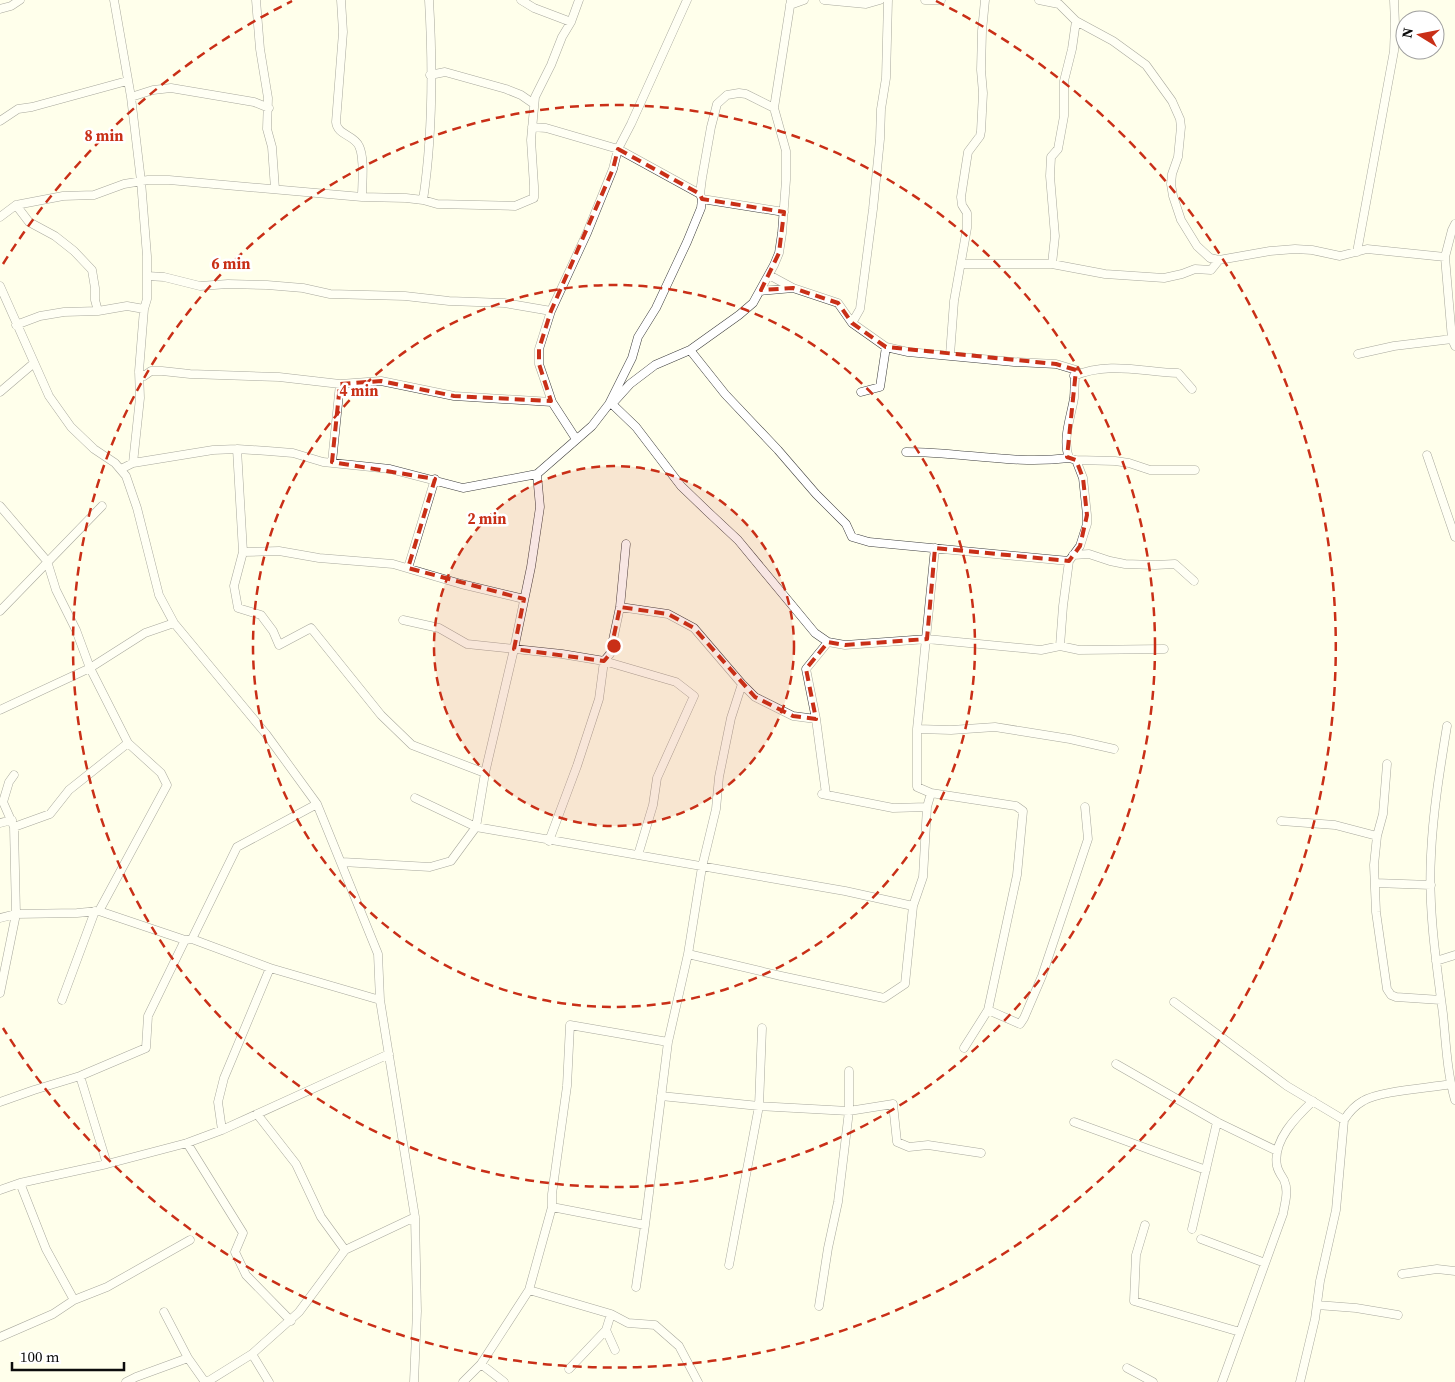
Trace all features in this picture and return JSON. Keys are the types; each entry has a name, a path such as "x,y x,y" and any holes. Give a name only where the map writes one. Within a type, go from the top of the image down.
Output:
{"street":[{"path":"0,9 11,6 20,0"},
{"path":"114,0 131,97 141,181 147,256 147,299 144,308 139,372 140,398 133,463"},
{"path":"256,0 260,49 268,98 267,128 272,147 275,189"},
{"path":"341,0 343,32 336,127 355,139 360,147 362,158 362,197"},
{"path":"423,200 431,124 431,29 429,0"},
{"path":"521,0 534,8 570,22"},
{"path":"0,217 16,205 63,196 94,195 124,184 141,181 169,180 197,184 362,197 423,200 437,204 515,206 534,198 532,128 535,97 579,0"},
{"path":"576,439 552,402 541,372 538,355 551,311 602,197 613,170 618,149 687,0"},
{"path":"120,469 133,463 213,450 237,449 293,453 323,462 390,469 436,479 463,488 537,474 592,426 630,384 655,365 690,350 753,303 769,275 778,253 786,180 786,151 774,108 790,3 804,0"},
{"path":"824,0 866,4 880,0"},
{"path":"852,323 860,309 873,209 881,110 886,78 888,0"},
{"path":"926,0 941,0"},
{"path":"950,355 954,301 967,228 967,213 962,205 961,197 964,171 968,152 980,136 981,131 983,93 981,60 985,0"},
{"path":"1039,0 1060,2 1076,21 1113,41 1146,65 1172,100 1180,119 1181,127 1178,157 1171,184 1173,196 1181,220 1197,246 1210,258 1219,260 1270,251 1295,249 1312,250 1340,256 1367,249 1445,257"},
{"path":"1357,252 1394,50 1394,0"},
{"path":"1052,264 1055,236 1050,176 1051,157 1058,149 1064,116 1064,81 1072,49 1076,21"},
{"path":"430,75 445,72 506,89 521,95 534,104"},
{"path":"0,121 18,109 32,107 127,81"},
{"path":"131,97 154,90 171,88 254,102 269,108"},
{"path":"611,404 632,358 638,337 656,308 701,208 711,127 717,104 727,95 739,93 746,94 774,108"},
{"path":"254,102 268,98"},
{"path":"532,128 546,128 618,149 701,196 784,212"},
{"path":"16,205 29,222 55,236 74,251 92,270 98,310"},
{"path":"1358,354 1394,346 1454,342 1445,257 1455,224"},
{"path":"1210,258 1211,270"},
{"path":"1211,270 1219,260"},
{"path":"961,264 1052,264 1105,274 1164,278 1182,274 1195,268 1211,270"},
{"path":"769,275 793,288 838,303 852,323 886,347 908,352 1056,364 1076,370 1074,376 1074,399 1066,440 1067,452 1083,478 1087,524 1080,546 1071,558 1063,606 1060,646"},
{"path":"147,276 164,277 200,286 228,284 267,285 303,288 330,294 405,296 449,302 504,303 551,311"},
{"path":"0,286 49,396 70,427 120,469 130,486 159,595 174,623 266,734 318,804 378,954 380,1000 416,1217 417,1311 414,1382"},
{"path":"760,290 793,288"},
{"path":"16,325 40,316 64,312 127,306 144,308"},
{"path":"861,392 880,387 886,347"},
{"path":"690,350 725,394 778,450 816,494 846,524 852,537 869,542 1071,558 1089,554"},
{"path":"0,392 34,363"},
{"path":"1074,376 1110,367 1178,373 1192,389"},
{"path":"139,372 144,376 151,371 162,371 190,374 279,377 340,384 381,382 454,396 552,402"},
{"path":"332,462 340,384"},
{"path":"611,404 636,427 681,486 706,512 738,540 815,633 828,642 845,645 927,639 1041,650 1060,646 1079,650 1164,649"},
{"path":"237,449 243,552 234,586 238,608 262,616 279,645 311,628 381,715 412,744 485,773"},
{"path":"906,452 937,452 1020,461 1073,459 1115,461 1129,463 1150,470 1195,470"},
{"path":"1426,455 1455,537"},
{"path":"342,862 430,867 451,861 476,827 485,773 514,649 530,568 540,507 537,474"},
{"path":"408,568 436,479"},
{"path":"0,506 47,561 56,590 76,630 90,668 128,742 161,773 167,784 97,911 62,1000"},
{"path":"0,611 102,506"},
{"path":"549,841 577,766 599,699 604,661 610,654 620,607 626,544"},
{"path":"1080,546 1089,554 1117,563 1155,566 1175,564 1194,581"},
{"path":"935,548 918,729 918,786 931,793 1016,806 1023,811 1017,875 988,1010 964,1048"},
{"path":"243,552 279,551 319,558 392,564 461,584 524,598"},
{"path":"620,607 668,614 694,628 755,697 793,716 816,720"},
{"path":"403,620 439,628 466,644 562,654 604,661 676,682 694,696 657,778 653,805 638,855"},
{"path":"0,710 90,668 146,633 174,623"},
{"path":"828,642 806,669 816,720 824,794 893,808 927,808"},
{"path":"636,1287 668,1042 688,954 702,867 716,809 731,718 742,684"},
{"path":"1447,726 1430,855 1436,961 1451,1084 1455,1100"},
{"path":"918,729 951,730 995,727 1070,739 1114,749"},
{"path":"0,823 13,824 50,814 69,790 128,742"},
{"path":"1387,764 1383,814 1377,836 1374,866 1376,912 1387,989 1391,995 1396,997 1441,1000"},
{"path":"0,993 16,914 13,824 3,802 9,782 14,775"},
{"path":"688,954 884,998 905,984 913,906 923,877 927,808 931,793"},
{"path":"415,798 476,827 845,891 913,906"},
{"path":"0,1102 80,1076 146,1048 148,1016 238,847 318,804"},
{"path":"988,1010 1020,1024 1024,1018 1042,976 1088,839 1085,807"},
{"path":"1281,821 1335,825 1377,836"},
{"path":"1375,883 1431,885"},
{"path":"0,918 16,914 97,911 189,939 270,968 380,1000"},
{"path":"1436,961 1455,955"},
{"path":"222,1130 218,1102 224,1078 270,968"},
{"path":"1174,1002 1287,1086 1344,1120"},
{"path":"463,1382 482,1364 529,1290 552,1207 552,1194 567,1086 570,1025 668,1042"},
{"path":"729,1265 758,1106 762,1028"},
{"path":"1446,1045 1455,1044"},
{"path":"0,1190 187,1143 222,1130 389,1054"},
{"path":"1116,1064 1217,1122 1276,1151"},
{"path":"820,1306 828,1248 838,1202 849,1110 849,1071"},
{"path":"80,1076 107,1164"},
{"path":"1300,1382 1315,1319 1320,1281 1336,1210 1344,1120 1351,1109 1365,1100 1383,1095 1451,1084"},
{"path":"661,1096 758,1106 849,1110 894,1104 896,1142 909,1147 928,1145 981,1153"},
{"path":"1222,1382 1283,1214 1287,1191 1277,1168 1276,1151 1294,1119 1313,1101"},
{"path":"257,1114 296,1164 321,1217 346,1250"},
{"path":"1074,1122 1206,1170"},
{"path":"1192,1229 1217,1122"},
{"path":"187,1143 243,1233 235,1252 246,1274 290,1321"},
{"path":"20,1184 46,1249 74,1300"},
{"path":"552,1207 645,1225"},
{"path":"164,1312 188,1358 206,1382 252,1354 290,1321 346,1250 416,1217"},
{"path":"1145,1225 1136,1255 1134,1301 1240,1332"},
{"path":"1201,1239 1265,1263"},
{"path":"0,1337 52,1314 74,1300 107,1287 190,1240"},
{"path":"1402,1274 1437,1269 1455,1270"},
{"path":"529,1290 611,1314 628,1322 655,1325 679,1346 698,1382"},
{"path":"1316,1305 1398,1315"},
{"path":"569,1370 606,1330 611,1314"},
{"path":"606,1330 616,1350"},
{"path":"252,1354 269,1382"},
{"path":"126,1382 188,1358"},
{"path":"482,1364 504,1382"},
{"path":"1127,1368 1153,1382"}],"highlighted area":[{"path":"618,149 700,194 702,199 784,212 779,253 761,290 793,288 838,303 852,323 886,347 1056,364 1076,370 1067,457 1076,460 1083,478 1087,515 1080,546 1069,561 935,548 927,639 845,645 828,642 806,669 816,719 793,716 755,697 694,628 668,614 620,607 610,654 604,661 514,649 524,599 408,568 435,479 332,462 340,384 381,381 454,396 551,401 539,364 539,349 551,311 613,169"}]}
